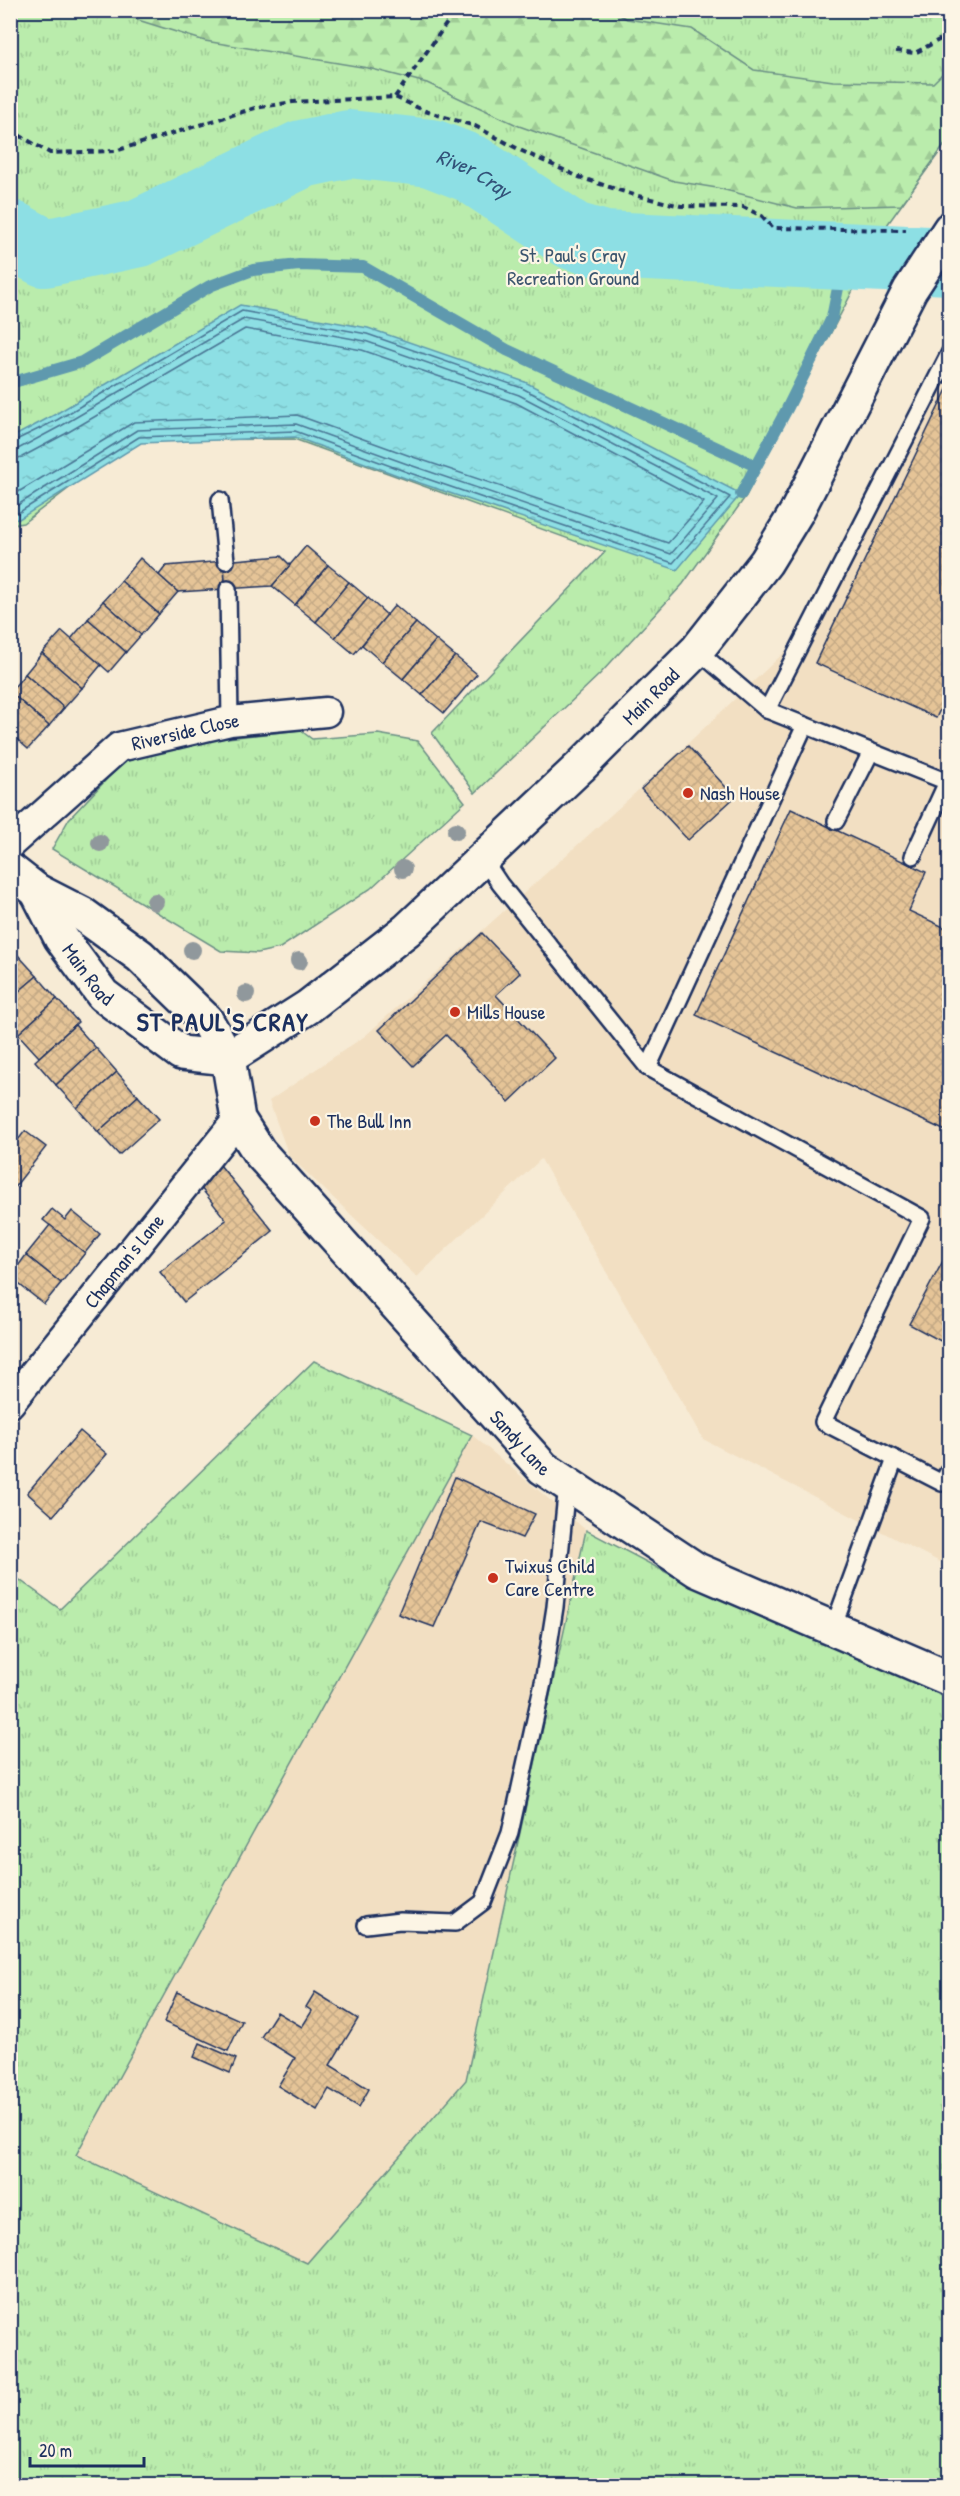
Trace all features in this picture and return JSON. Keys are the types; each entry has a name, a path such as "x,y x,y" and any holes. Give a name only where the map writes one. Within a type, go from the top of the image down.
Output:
{"street":[{"name":"Main Road","path":"37,891 61,938 103,994 181,1053 228,1058 317,1000 407,930 484,860 697,650 766,562 796,513 910,290 946,234"},
{"name":"Riverside Close","path":"10,844 119,747 230,721 326,712"},
{"name":"Main Road","path":"10,870 37,891 82,914 140,956 206,1020 228,1058"},
{"name":"Sandy Lane","path":"228,1058 238,1119 259,1152 543,1468 697,1570 950,1679"},
{"name":"Chapman's Lane","path":"10,1403 238,1119"}],"lane":[{"path":"767,710 950,352"},
{"path":"220,500 226,561"},
{"path":"228,589 230,721"},
{"path":"697,650 767,710 948,782 913,856"},
{"path":"648,1068 805,725"},
{"path":"836,821 871,752"},
{"path":"484,860 500,884 648,1068 922,1218 823,1422 942,1483 950,1468"},
{"path":"833,1628 895,1459"},
{"path":"366,1924 400,1921 455,1923 483,1902 510,1833 543,1683 556,1597 567,1484"}],"path":[{"path":"395,97 456,10"},
{"path":"896,51 915,53 950,34"},
{"path":"10,130 50,153 115,151 255,108 293,102 395,97 425,111 475,126 579,177 634,195 681,206 742,207 762,216 773,228 903,229 946,234"}],"shaded area":[{"path":"949,335 950,1544 940,1562 703,1439 541,1159 417,1277 289,1156 269,1101 365,1036 633,795 790,647 818,598"},
{"path":"472,1435 586,1530 466,2080 307,2263 75,2155"}],"green space":[{"name":"St. Paul's Cray Recreation Ground","path":"11,11 949,11 949,139 887,225 746,496 683,584 600,674 475,793 432,733 605,552 294,439 133,440 23,523 11,525"},
{"path":"127,11 612,11 627,19 692,29 754,70 833,81 933,83 949,67 949,139 901,205 797,208 717,188 674,181 519,126 427,83 368,68 205,41 138,20"},
{"path":"300,730 312,739 378,734 418,741 465,802 370,889 280,948 258,953 221,951 52,849 69,819 124,761 165,745"},
{"path":"314,1361 472,1435 76,2155 307,2263 466,2080 586,1530 694,1587 841,1633 949,1684 949,2485 11,2485 10,1573 60,1609"}],"water":[{"path":"240,305 368,328 525,382 741,494 677,570 405,478 295,437 141,443 19,519 11,520 11,438"}],"building":[{"path":"950,383 950,688 936,718 815,663"},
{"path":"306,546 328,565 295,605 272,586"},
{"path":"281,556 290,565 272,586 225,589 224,561"},
{"path":"140,558 178,592 159,614 121,581"},
{"path":"224,561 225,589 178,592 159,575 166,566"},
{"path":"328,565 349,582 316,622 295,605"},
{"path":"121,581 159,614 141,635 103,601"},
{"path":"349,582 368,598 335,638 316,622"},
{"path":"368,598 387,615 354,654 335,638"},
{"path":"103,601 141,635 126,652 88,619"},
{"path":"395,605 416,623 382,662 362,645"},
{"path":"88,619 126,652 109,672 71,639"},
{"path":"416,623 436,640 403,679 382,662"},
{"path":"62,631 101,665 82,688 42,653"},
{"path":"436,640 455,656 422,695 403,679"},
{"path":"42,653 82,688 64,708 25,674"},
{"path":"455,656 477,674 444,713 422,695"},
{"path":"25,674 64,708 49,726 10,692"},
{"path":"10,692 49,726 28,749 10,733"},
{"name":"Nash House","path":"688,746 735,797 688,840 641,789"},
{"path":"791,809 926,872 909,911 950,930 950,1133 696,1015"},
{"name":"Mills House","path":"482,933 520,973 496,995 555,1058 509,1102 446,1035 413,1066 379,1030"},
{"path":"17,954 37,976 10,999 10,960"},
{"path":"37,976 57,999 18,1034 10,1025 10,999"},
{"path":"57,999 78,1022 39,1057 18,1034"},
{"path":"75,1025 96,1048 56,1085 35,1061"},
{"path":"96,1048 117,1072 77,1108 56,1085"},
{"path":"117,1072 138,1096 98,1132 77,1108"},
{"path":"138,1096 159,1119 119,1155 98,1132"},
{"path":"25,1131 46,1147 10,1193 10,1150"},
{"path":"220,1165 273,1231 184,1302 160,1272 226,1220 197,1183"},
{"path":"52,1209 65,1220 72,1211 100,1234 85,1253 43,1220"},
{"path":"50,1225 85,1253 61,1283 26,1255"},
{"path":"950,1248 950,1346 909,1324"},
{"path":"26,1255 61,1283 44,1304 10,1277"},
{"path":"80,1431 107,1454 53,1516 27,1493"},
{"path":"455,1477 535,1514 522,1538 481,1522 434,1627 398,1614"},
{"path":"177,1992 242,2021 228,2051 164,2022"},
{"path":"315,1992 358,2019 330,2065 369,2089 359,2107 329,2089 317,2110 278,2086 295,2058 261,2037 277,2012 302,2027 312,2011 306,2007"},
{"path":"200,2043 236,2059 230,2073 194,2057"}],"waterway":[{"name":"River Cray","path":"10,234 45,253 139,233 302,154 349,144 431,153 472,169 573,236 604,245 950,261"},
{"path":"741,494 787,409 832,318 844,258"},
{"path":"10,383 82,362 210,286 253,270 299,265 363,267 507,350 756,466"}],"place":[{"name":"Nash House","path":"688,793"},
{"name":"Mills House","path":"455,1012"},
{"name":"The Bull Inn","path":"315,1121"},
{"name":"Twixus Child Care Centre","path":"493,1578"}],"district":[{"name":"ST PAUL'S CRAY","path":"223,1022"}]}
